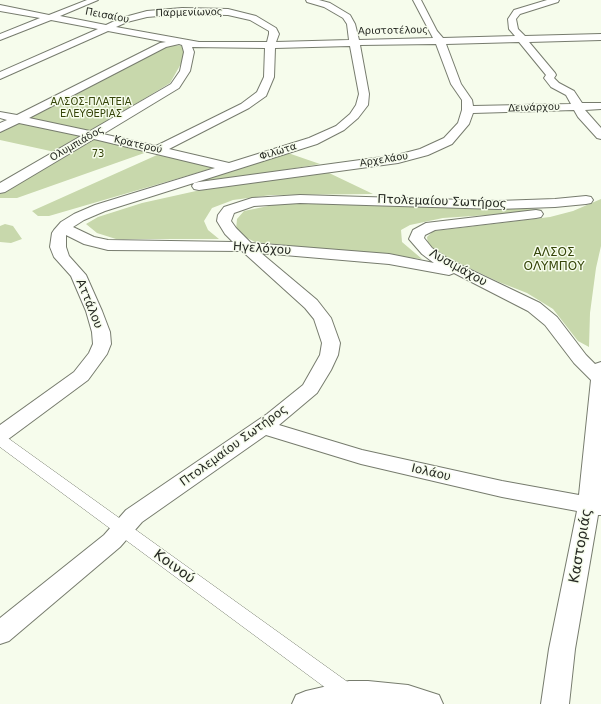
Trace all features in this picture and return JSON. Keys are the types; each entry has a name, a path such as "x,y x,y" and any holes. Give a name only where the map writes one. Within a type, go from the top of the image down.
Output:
{"street":[{"path":"0,4 10,0"},
{"path":"0,38 94,0"},
{"name":"Φιλώτα","path":"63,228 75,219 86,214 317,140 331,133 352,119 362,105 364,94 351,24 347,17 331,7 310,0"},
{"path":"418,0 433,32 440,41 456,84 467,100 468,110"},
{"path":"555,0 523,10 512,19 513,26 521,39 542,62 546,70 551,75 549,78 553,83 570,93 575,99 583,117 601,135"},
{"name":"Πεισαίου","path":"0,8 186,43"},
{"name":"Παρμενίωνος","path":"0,76 124,20 151,13 222,12 254,18 273,31 269,78 262,94 245,106 209,126 158,150"},
{"name":"Αριστοτέλους","path":"186,43 213,46 601,36"},
{"path":"0,128 163,45 172,43 186,43"},
{"name":"Ολυμπιάδος","path":"0,189 178,83 183,77 189,52 186,43"},
{"name":"Δεινάρχου","path":"468,110 601,106"},
{"name":"Αρχελάου","path":"159,190 409,157 448,141 461,128 468,110"},
{"name":"Κρατερού","path":"0,115 229,167"},
{"name":"Πτολεμαίου Σωτήρος","path":"0,633 112,541 134,516 264,427 310,389 326,363 331,343 322,318 311,304 263,264 226,227 224,218 229,210 257,202 280,200 327,199 498,205 555,204 593,198"},
{"name":"Λυσιμάχου","path":"593,198 567,207 533,214 431,226 418,233 416,240 427,251 463,272 534,307 551,321 580,359 600,371"},
{"name":"Ηγελόχου","path":"63,228 89,241 108,245 247,247 389,258 463,272"},
{"name":"Αττάλου","path":"0,435 81,376 98,354 102,344 101,332 94,311 78,275 59,252 58,237 63,228"},
{"name":"Καστοριάς","path":"555,704 562,649 595,505 600,371"},
{"name":"Ιολάου","path":"264,427 361,457 502,489 595,505"},
{"name":"Κοινού","path":"0,440 349,694"},
{"path":"306,704 349,694 387,695 429,704"}],"green space":[{"name":"ΑΛΣΟΣ-ΠΛΑΤΕΙΑ ΕΛΕΥΘΕΡΙΑΣ","path":"172,45 184,46 184,52 182,62 170,83 91,131 27,118 155,51"},
{"path":"18,122 84,136 55,152 0,140 0,132"},
{"name":"73","path":"101,139 150,151 17,198 0,198 0,194 93,140"},
{"path":"288,153 320,164 229,179 196,182"},
{"path":"157,155 217,167 49,216 38,216 32,211"},
{"path":"327,172 373,194 271,195 233,200 212,208 204,221 208,230 219,239 116,239 97,233 86,224 98,217 142,203 196,191"},
{"name":"ΑΛΣΟΣ ΟΛΥΜΠΟΥ","path":"601,199 601,246 596,268 590,313 589,347 578,341 553,309 527,293 499,282 442,255 428,244 427,237 433,231 550,217 573,211"},
{"name":"ΑΛΣΟΣ ΟΛΥΜΠΟΥ","path":"327,202 473,208 544,209 503,214 443,218 410,225 401,230 402,242 422,259 255,242 236,230 237,219 244,211 283,203"},
{"path":"5,224 13,226 22,239 11,243 0,242 0,226"}]}
